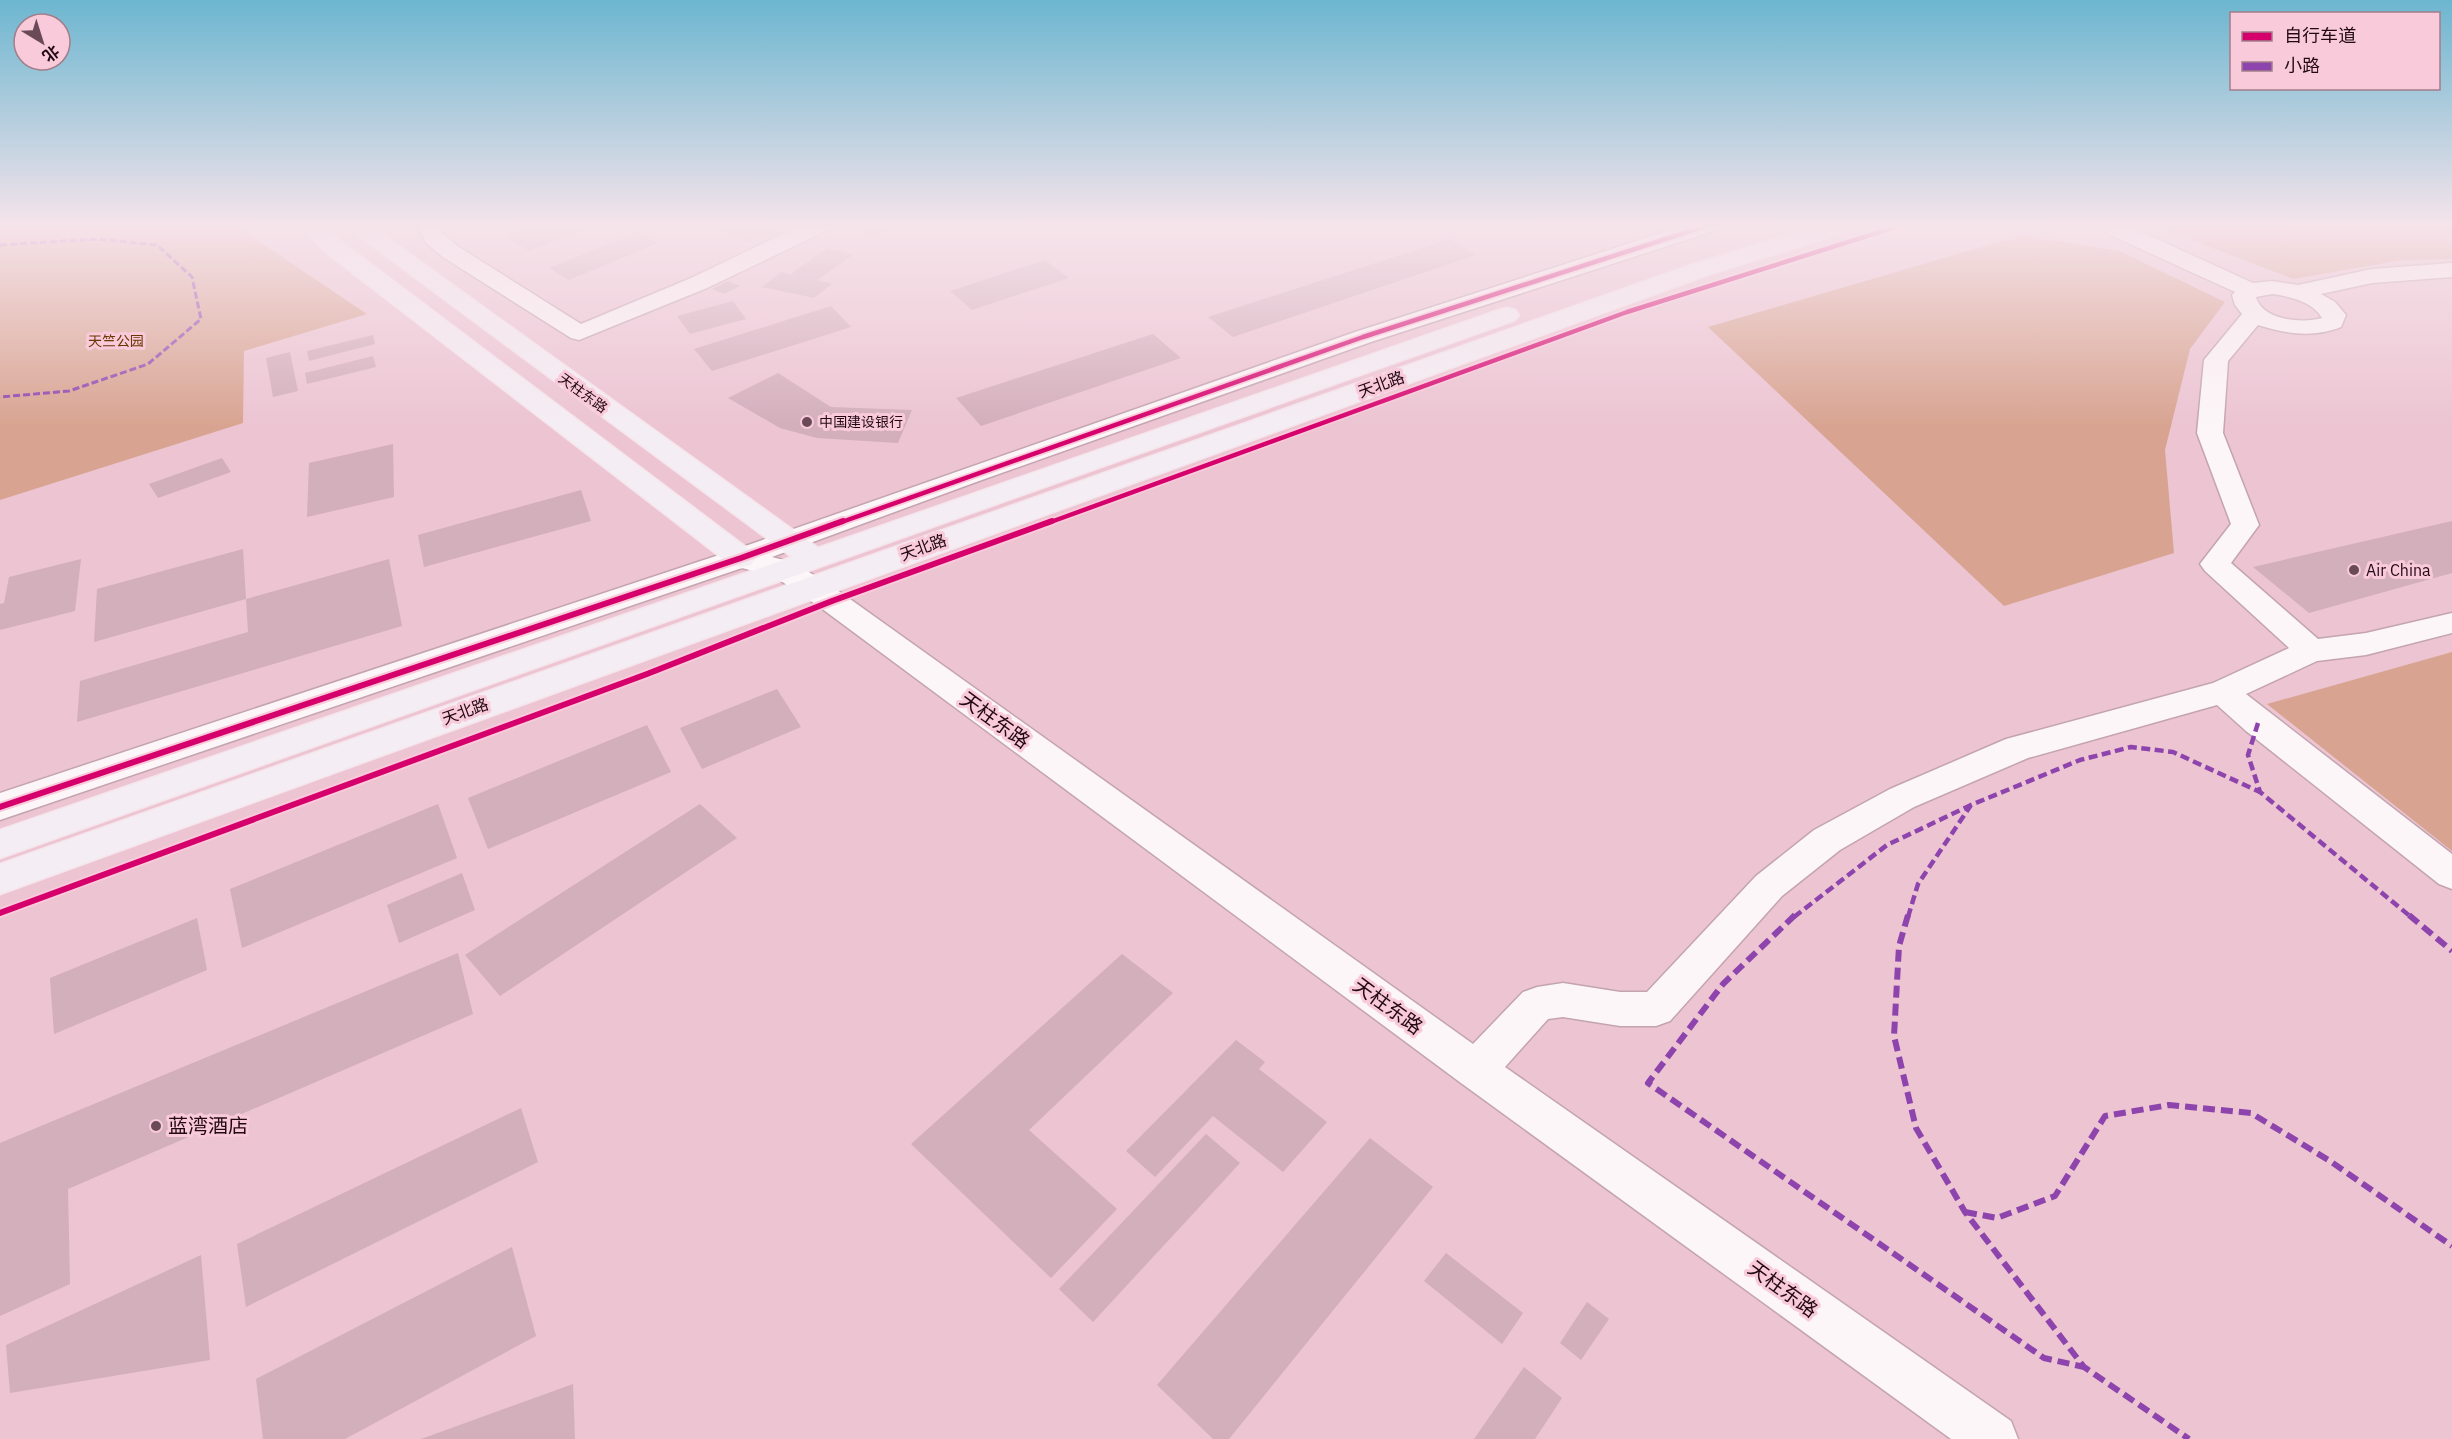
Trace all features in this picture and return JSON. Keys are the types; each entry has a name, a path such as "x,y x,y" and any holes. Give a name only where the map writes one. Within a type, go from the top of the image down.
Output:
{"main road":[{"path":"392,291 741,558"},
{"name":"天柱东路","path":"440,291 786,556"},
{"name":"天北路","path":"0,879 812,574 1579,291"},
{"name":"天北路","path":"812,574 1637,291"},
{"name":"天北路","path":"0,844 786,556"}],"street":[{"path":"513,291 579,333 679,291"},
{"path":"0,807 741,558 786,556 981,471 1352,341 1507,291"},
{"path":"2232,291 2253,302 2286,326 2321,328 2333,321 2334,315 2327,306 2291,291"},
{"path":"2264,291 2253,302 2216,360 2210,433 2245,525 2215,564 2311,651"},
{"path":"2297,292 2301,291"},
{"name":"天柱东路","path":"786,556 812,574 832,601 1476,1070 1993,1439"},
{"path":"1476,1070 1537,1004 1563,1000 1620,1009 1656,1009 1769,886 1827,840 1902,798 2018,748 2223,692 2311,651 2366,644 2452,623"},
{"path":"2223,692 2258,723 2452,874"}],"green space":[{"name":"天竺公园","path":"0,291 333,291 367,314 244,351 243,423 0,500"},
{"path":"1831,291 2202,291 2225,302 2190,349 2165,450 2174,553 2004,606 1708,327"},
{"path":"2452,652 2452,851 2267,704"}],"building":[{"path":"782,291 823,291 814,298"},
{"path":"950,291 1029,291 972,310"},
{"path":"1288,291 1369,291 1233,337 1208,317"},
{"path":"733,301 746,319 690,334 677,316"},
{"path":"831,306 851,327 712,371 694,349"},
{"path":"1153,334 1181,358 981,426 956,398"},
{"path":"373,335 375,344 309,361 307,351"},
{"path":"290,352 298,391 273,397 266,358"},
{"path":"373,356 376,367 307,384 305,373"},
{"path":"778,373 831,407 912,410 898,443 817,438 780,428 728,398"},
{"path":"393,444 394,497 307,517 309,463"},
{"path":"222,458 231,472 158,498 149,484"},
{"path":"581,490 591,521 424,567 418,535"},
{"name":"Air China","path":"2452,521 2452,573 2309,613 2253,567"},
{"path":"243,549 246,599 94,642 97,589"},
{"path":"81,559 75,611 0,630 0,604 4,603 9,577"},
{"path":"389,559 402,626 77,722 80,681 248,632 246,599"},
{"path":"777,689 801,727 702,769 680,728"},
{"path":"647,725 671,772 488,849 468,798"},
{"path":"438,804 457,858 242,948 230,889"},
{"path":"700,804 737,838 500,996 465,955"},
{"path":"462,873 475,910 399,943 387,905"},
{"path":"197,918 207,970 54,1034 50,978"},
{"path":"458,953 473,1014 68,1189 70,1284 0,1316 0,1143"},
{"path":"1122,954 1173,993 1029,1130 1117,1209 1051,1278 911,1144"},
{"path":"1236,1040 1265,1062 1259,1069 1327,1122 1283,1172 1213,1116 1155,1177 1126,1151"},
{"path":"521,1108 538,1162 246,1307 237,1244"},
{"path":"1206,1134 1240,1163 1093,1322 1059,1289"},
{"path":"1370,1138 1433,1187 1229,1439 1213,1439 1157,1385"},
{"path":"512,1247 536,1336 345,1439 263,1439 256,1379"},
{"path":"1446,1253 1523,1313 1502,1344 1424,1281"},
{"path":"201,1255 210,1360 10,1393 6,1345"},
{"path":"1587,1302 1609,1319 1581,1360 1560,1343"},
{"path":"1524,1367 1562,1398 1535,1439 1474,1439"},
{"path":"573,1384 575,1439 421,1439"}],"marked path":[{"path":"0,397 69,391 148,364 201,319 195,291"},
{"path":"2258,723 2248,755 2260,792 2452,951"},
{"path":"2189,1439 2084,1367 1965,1212 1916,1128 1894,1036 1899,946 1918,884 1971,805 2080,760 2131,747 2173,752 2260,792"},
{"path":"1971,805 1887,845 1802,909 1723,984 1648,1083 2044,1358 2084,1367"},
{"path":"1965,1212 1997,1218 2055,1196 2105,1116 2169,1105 2251,1113 2330,1161 2452,1246"}],"cycle path":[{"path":"0,807 741,558 969,475 1363,337 1505,291"},
{"path":"0,913 647,674 832,601 1627,312 1692,291"}],"place":[{"name":"中国建设银行","path":"807,422"},
{"name":"Air China","path":"2354,570"},
{"name":"蓝湾酒店","path":"156,1126"}]}
